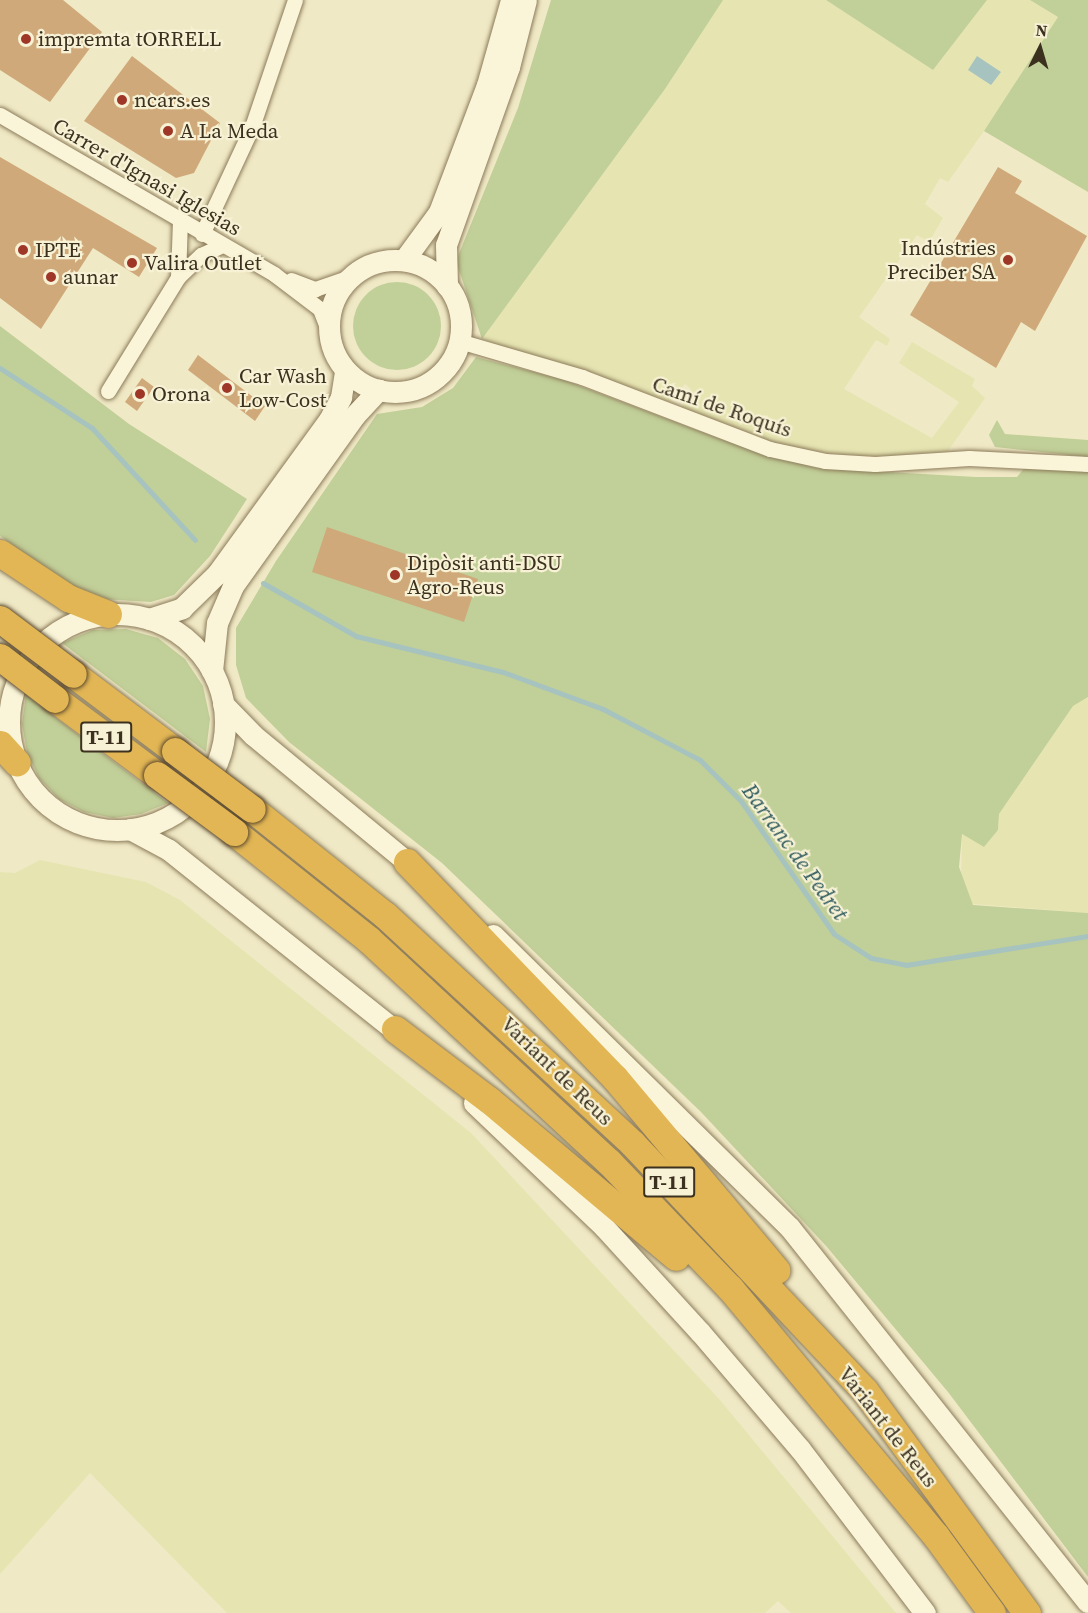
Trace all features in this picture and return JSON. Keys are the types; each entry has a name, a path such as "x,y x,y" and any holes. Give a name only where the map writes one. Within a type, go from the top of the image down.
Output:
{"highway":[{"path":"0,553 68,598 108,614"},
{"name":"Variant de Reus","path":"0,619 252,808 504,1020 632,1143 865,1391 1027,1613"},
{"name":"Variant de Reus","path":"0,657 234,832 368,939 609,1162 730,1288 859,1443 992,1613"},
{"path":"407,862 615,1078 839,1340 865,1391"},
{"path":"395,1029 653,1235 859,1443"}],"street":[{"path":"202,234 252,127 296,0"},
{"path":"149,619 182,608 217,574 329,420 341,397 345,372 329,333 332,307 352,276 404,260 439,212 487,86 511,0"},
{"path":"447,286 446,245 509,67 526,0"},
{"name":"Carrer d'Ignasi Iglesias","path":"0,115 274,274 320,309 329,333"},
{"path":"178,278 180,221"},
{"path":"108,391 178,278 201,255 222,245"},
{"path":"345,372 380,389 422,386 446,367 459,341 460,313 447,286 432,271 404,260"},
{"name":"Carrer d'Ignasi Iglesias","path":"274,274 315,289 352,276"},
{"name":"Camí de Roquís","path":"459,341 582,376 770,449 825,460 875,464 980,458 1088,464"},
{"path":"212,671 217,623 233,586 355,415 380,389"},
{"path":"130,829 167,817 197,794 223,742 223,704 212,671 186,639 149,619 108,614 56,633 25,666 9,709 9,754 41,799 58,812 89,825 130,829 169,850 395,1029 604,1227 700,1332 800,1449 925,1613"},
{"path":"223,704 253,735 533,970 790,1228 931,1399 1088,1602"}],"green space":[{"path":"551,0 723,0 665,89 482,339 456,261 518,108"},
{"path":"722,0 826,0 933,70 987,0 1030,0 1058,17 948,182 940,178 925,204 943,218 929,242 917,235 859,317 890,339 887,346 876,340 844,389 932,438 959,402 899,363 912,342 975,379 972,386 985,398 944,457 846,457 771,446 681,408 691,389 685,384 671,401 657,403 482,339 665,89"},
{"path":"826,0 987,0 933,70"},
{"path":"1030,0 1088,0 1088,192 984,131 1058,17"},
{"path":"397,282 414,285 428,295 438,309 441,326 438,343 428,357 414,367 397,370 380,367 366,357 356,343 353,326 356,309 366,295 380,285"},
{"path":"0,326 129,424 247,499 210,556 174,595 151,602 102,599 68,584 0,536"},
{"path":"476,357 564,380 731,443 816,468 976,477 1017,477 1026,466 1088,471 1088,697 1073,706 999,814 998,830 984,847 962,834 959,867 973,905 1088,913 1088,1577 948,1392 827,1247 701,1112 442,863 289,742 246,698 236,665 236,628 276,561 377,414 422,407 453,388"},
{"path":"997,420 1005,434 1088,440 1088,457 995,447 989,435"},
{"path":"126,629 158,638 185,659 203,686 210,719 206,752 62,643 93,630"},
{"path":"26,695 168,803 141,814 113,818 84,812 59,799 39,778 27,752 22,724"},
{"path":"1088,697 1088,913 973,904 961,879 962,834 984,847 998,830 999,814 1073,706"},
{"path":"40,860 146,882 180,900 471,1133 720,1400 896,1613 791,1613 778,1601 765,1613 227,1613 90,1473 0,1574 0,872 15,873"}],"water":[{"path":"977,56 1001,72 991,85 968,70"}],"building":[{"path":"0,0 63,0 102,32 50,102 0,70"},
{"name":"A La Meda","path":"132,56 220,123 194,173 176,178 84,121"},
{"path":"0,157 157,248 139,277 93,248 41,329 0,298"},
{"name":"Indústries Preciber SA","path":"998,167 1022,181 1015,193 1087,236 1035,331 1021,322 996,368 910,315"},
{"name":"Car Wash Low-Cost","path":"198,355 265,406 255,421 188,370"},
{"name":"Orona","path":"142,378 154,387 137,411 125,402"},
{"name":"Dipòsit anti-DSU Agro-Reus","path":"327,527 478,579 464,622 312,572"}],"waterway":[{"path":"0,368 92,428 195,540"},
{"name":"Barranc de Pedret","path":"263,583 356,636 503,672 603,709 700,760 741,801 834,934 871,958 906,965 1088,936"}],"place":[{"name":"impremta tORRELL","path":"26,39"},
{"name":"ncars.es","path":"122,100"},
{"name":"A La Meda","path":"168,131"},
{"name":"IPTE","path":"23,250"},
{"name":"Indústries Preciber SA","path":"1008,260"},
{"name":"Valira Outlet","path":"132,263"},
{"name":"aunar","path":"51,277"},
{"name":"Car Wash Low-Cost","path":"227,388"},
{"name":"Orona","path":"140,394"},
{"name":"Dipòsit anti-DSU Agro-Reus","path":"395,575"}]}
